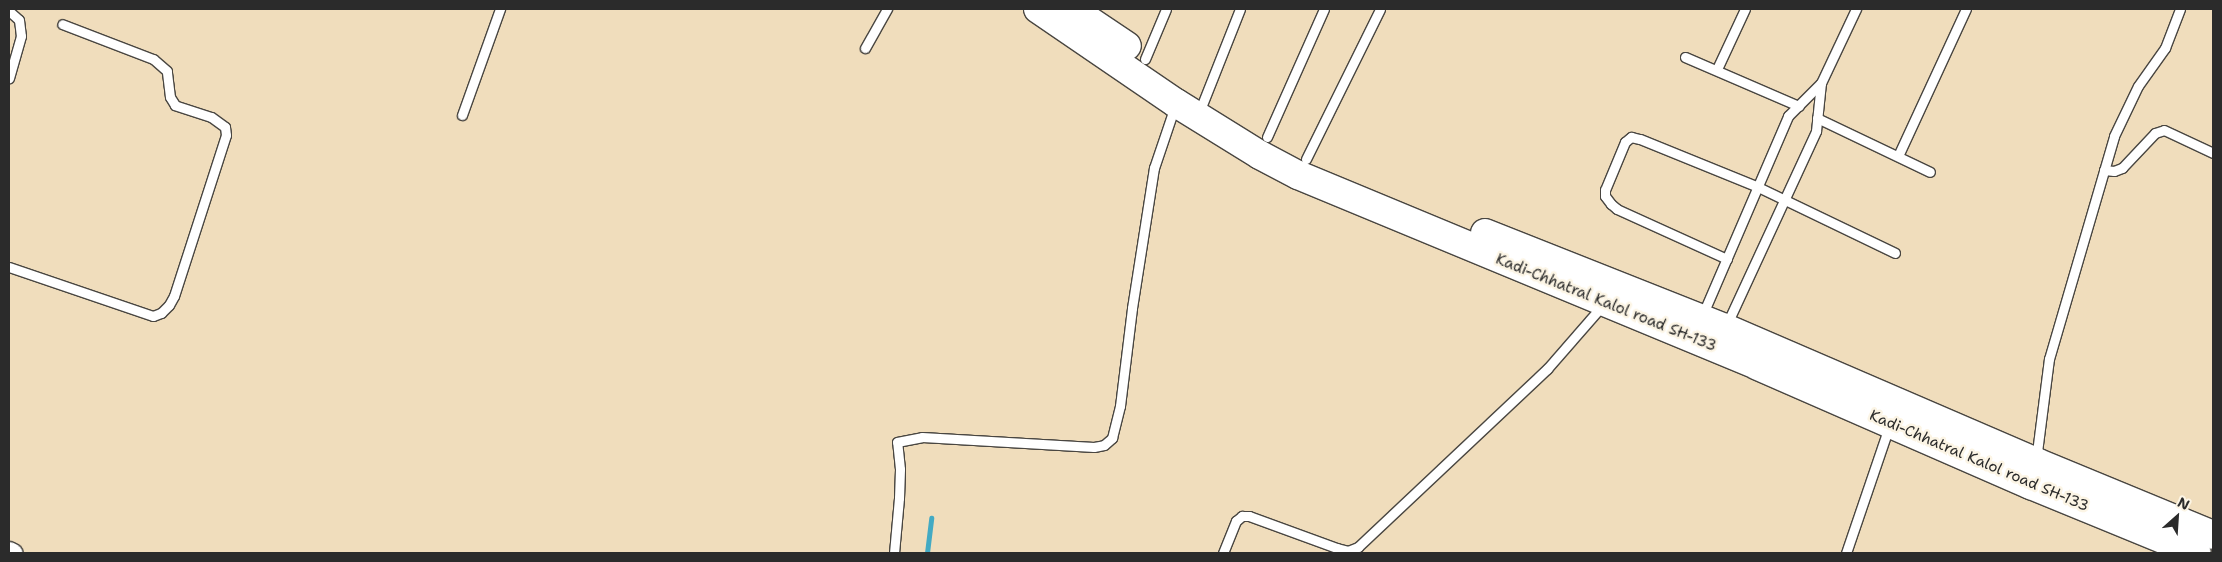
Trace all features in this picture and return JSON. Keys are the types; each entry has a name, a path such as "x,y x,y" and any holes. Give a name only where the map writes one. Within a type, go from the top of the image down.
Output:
{"main road":[{"name":"Kadi-Chhatral Kalol road SH-133","path":"1038,9 1193,107 1260,155 1298,175 1890,422 2031,484 2197,553"},
{"name":"Kadi-Chhatral Kalol road SH-133","path":"1072,9 1145,59 1193,107 1266,137 1306,159 1424,209 1713,323 2036,462 2213,535"}],"street":[{"path":"9,551 13,553"}],"lane":[{"path":"462,115 500,9"},
{"path":"865,48 887,9"},
{"path":"1145,59 1166,9"},
{"path":"894,553 900,498 900,469 897,442 922,436 1094,447 1104,445 1112,438 1120,406 1132,308 1154,168 1193,107 1240,9"},
{"path":"1266,137 1324,9"},
{"path":"1306,159 1380,9"},
{"path":"1717,69 1745,9"},
{"path":"1713,323 1784,201 1816,132 1821,83 1856,9"},
{"path":"1898,156 1966,9"},
{"path":"2036,462 2049,359 2114,136 2138,86 2165,48 2180,9"},
{"path":"9,11 19,20 21,36 9,78"},
{"path":"9,267 153,316 161,313 170,305 174,296 226,135 225,127 211,117 175,105 170,97 167,71 153,59 62,24"},
{"path":"1685,56 1798,106"},
{"path":"1713,323 1727,259 1788,116 1821,83"},
{"path":"1817,118 1930,172"},
{"path":"2104,170 2114,171 2122,168 2155,133 2164,130 2213,153"},
{"path":"1727,259 1617,209 1611,204 1605,190 1624,142 1631,137 1640,139 1758,187 1895,253"},
{"path":"1222,553 1236,521 1242,516 1249,516 1337,548 1348,551 1358,548 1548,369 1604,304"},
{"path":"1846,553 1890,422"}],"waterway":[{"path":"927,553 931,518"}]}
